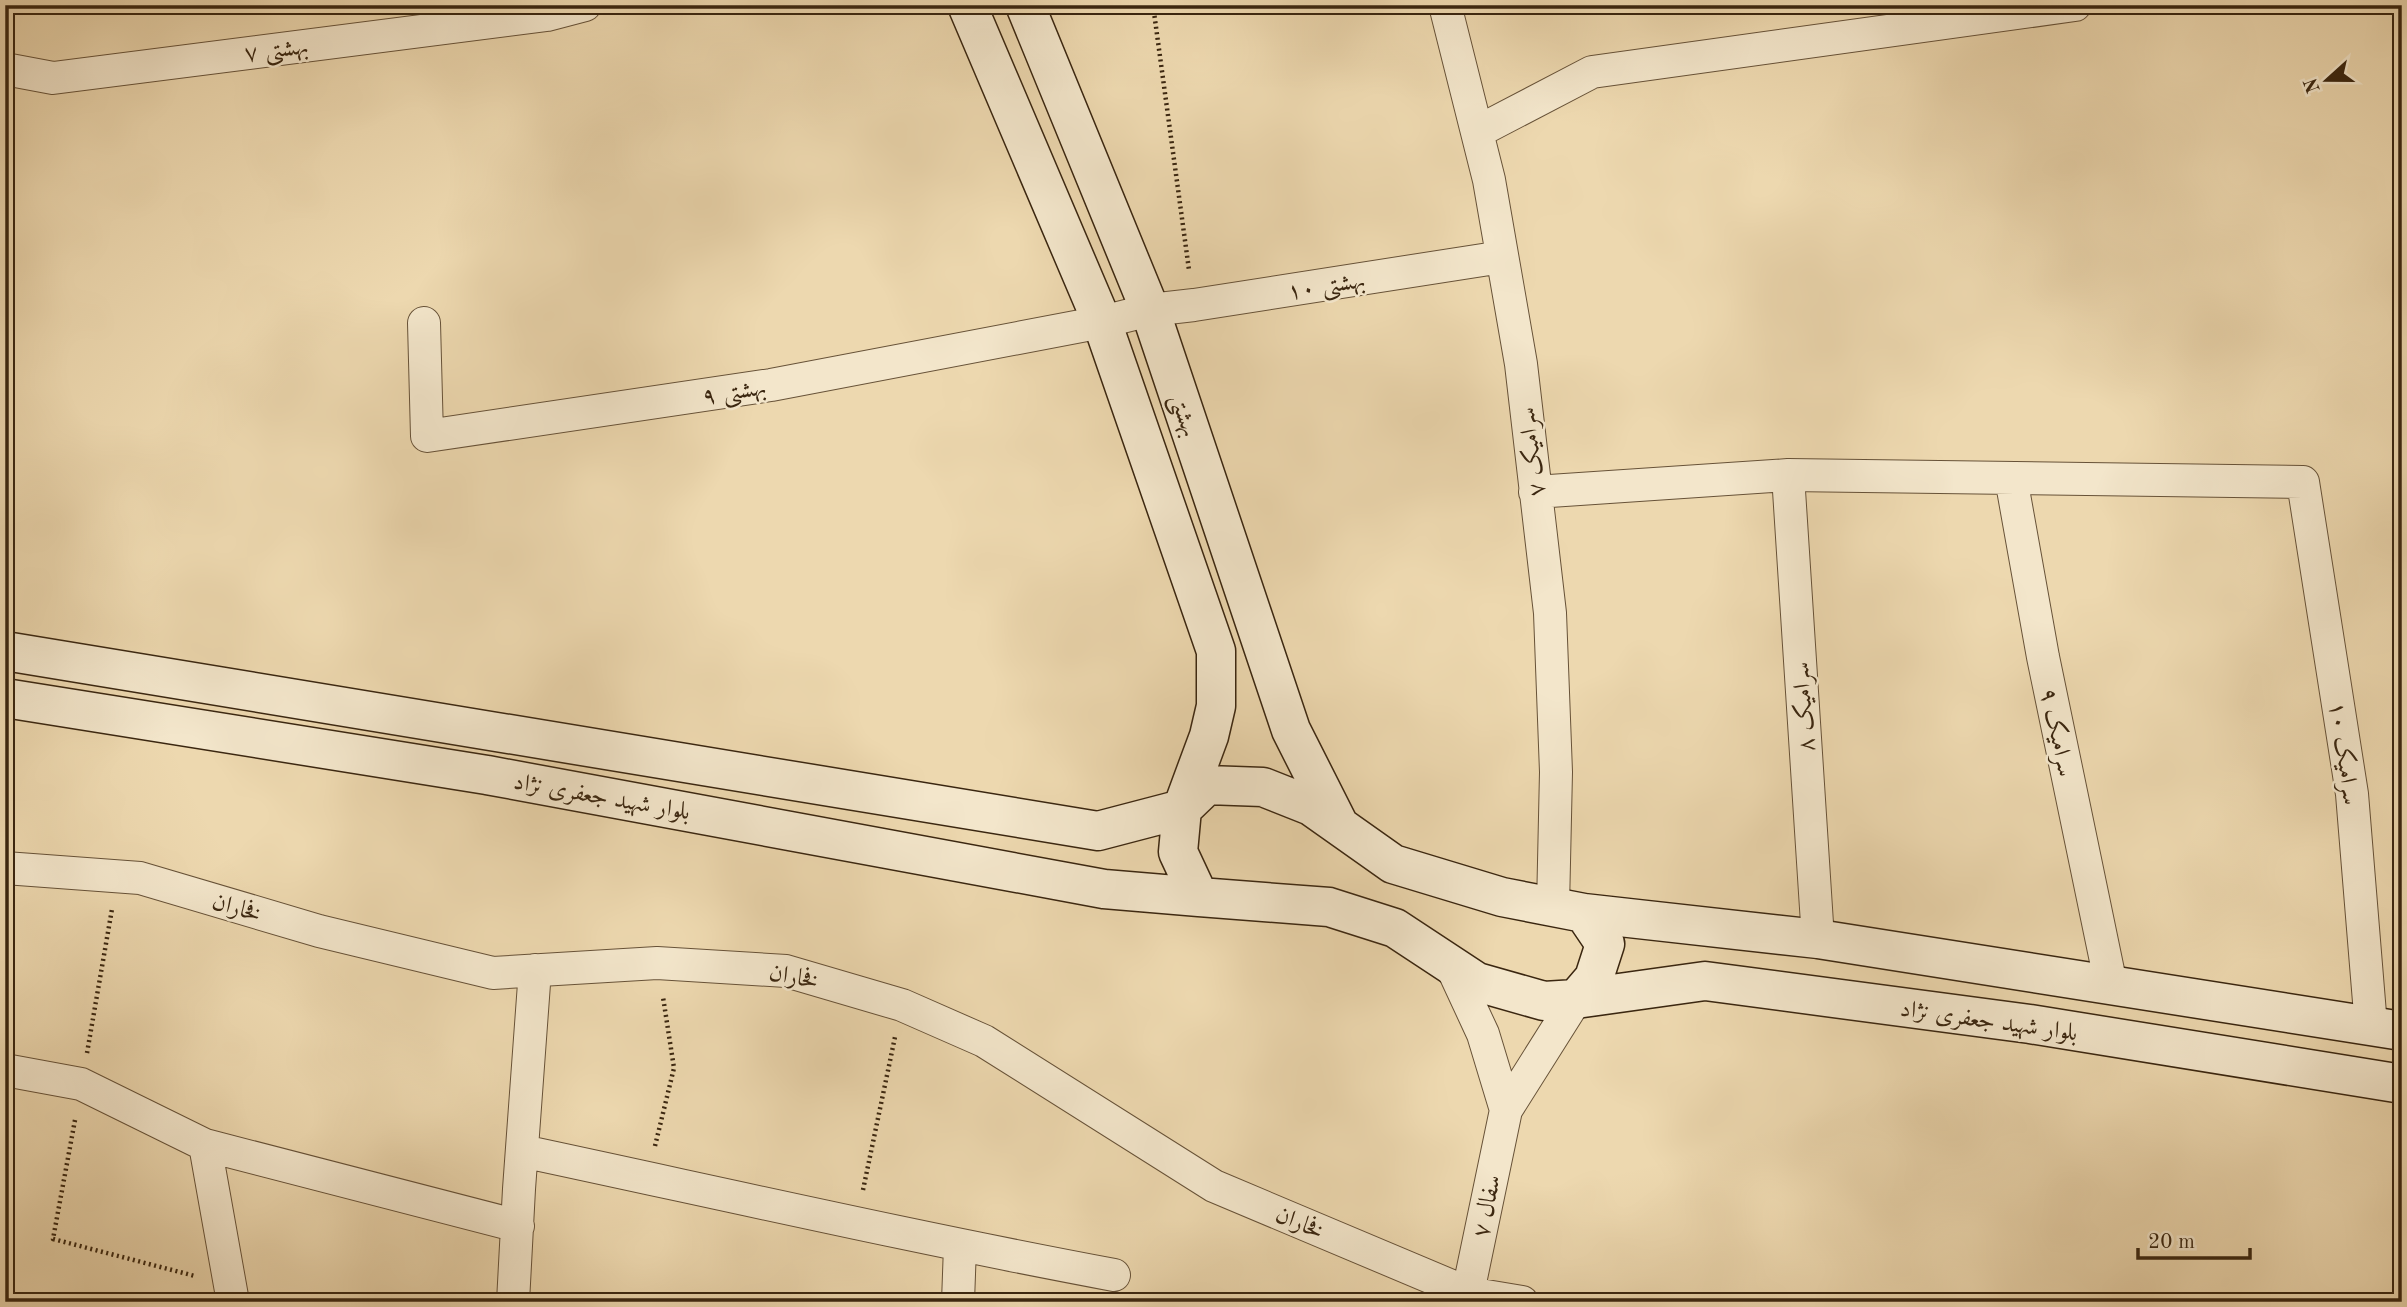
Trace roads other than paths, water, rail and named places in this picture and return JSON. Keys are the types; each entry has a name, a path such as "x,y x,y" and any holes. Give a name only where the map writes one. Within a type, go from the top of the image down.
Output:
{"main road":[{"name":"بهشتی","path":"967,5 1102,322 1216,651 1216,706 1209,736 1182,810 1178,852 1199,897"},
{"name":"بهشتی","path":"1025,5 1150,310 1292,730 1340,827"},
{"name":"بلوار شهید جعفری نژاد","path":"5,651 1098,831 1182,810"},
{"name":"بلوار شهید جعفری نژاد","path":"5,698 487,775 1104,889 1329,907 1395,928 1477,982 1544,1001 1705,981 2030,1024 2402,1084"},
{"path":"1182,810 1208,785 1263,787 1311,806 1393,864 1502,897 1568,910 1818,939 2386,1028"},
{"path":"1568,910 1605,944 1594,978 1576,999"},
{"path":"2030,1024 2038,974"}],"street":[{"name":"بهشتی ۷","path":"5,69 53,78 585,5"},
{"name":"سرامیک ۷","path":"1445,5 1489,180 1521,364 1550,613 1556,772 1568,910"},
{"path":"1477,132 1592,72 2075,5"},
{"name":"بهشتی ۱۰","path":"1150,310 1194,306 1502,257"},
{"name":"بهشتی ۹","path":"424,323 427,436 771,385 1102,322 1150,310"},
{"path":"1535,492 1788,475 2011,478"},
{"name":"سرامیک ۸","path":"1788,475 1818,939"},
{"name":"سرامیک ۱۰","path":"2011,478 2303,482 2353,794 2386,1028"},
{"name":"سرامیک ۹","path":"2011,478 2043,657 2111,985"},
{"name":"فخاران","path":"5,868 140,878 319,931 493,973 657,963 786,971 902,1004 984,1041 1214,1186 1467,1297 1522,1302"},
{"path":"1451,965 1483,1034 1506,1110"},
{"path":"513,1302 535,970"},
{"path":"1506,1110 1576,999"},
{"path":"5,1070 82,1084 205,1145 518,1226"},
{"name":"سفال ۷","path":"1467,1297 1506,1110"},
{"path":"205,1145 231,1294"},
{"path":"522,1151 856,1221 960,1246 1114,1275"},
{"path":"958,1302 960,1246"}]}
